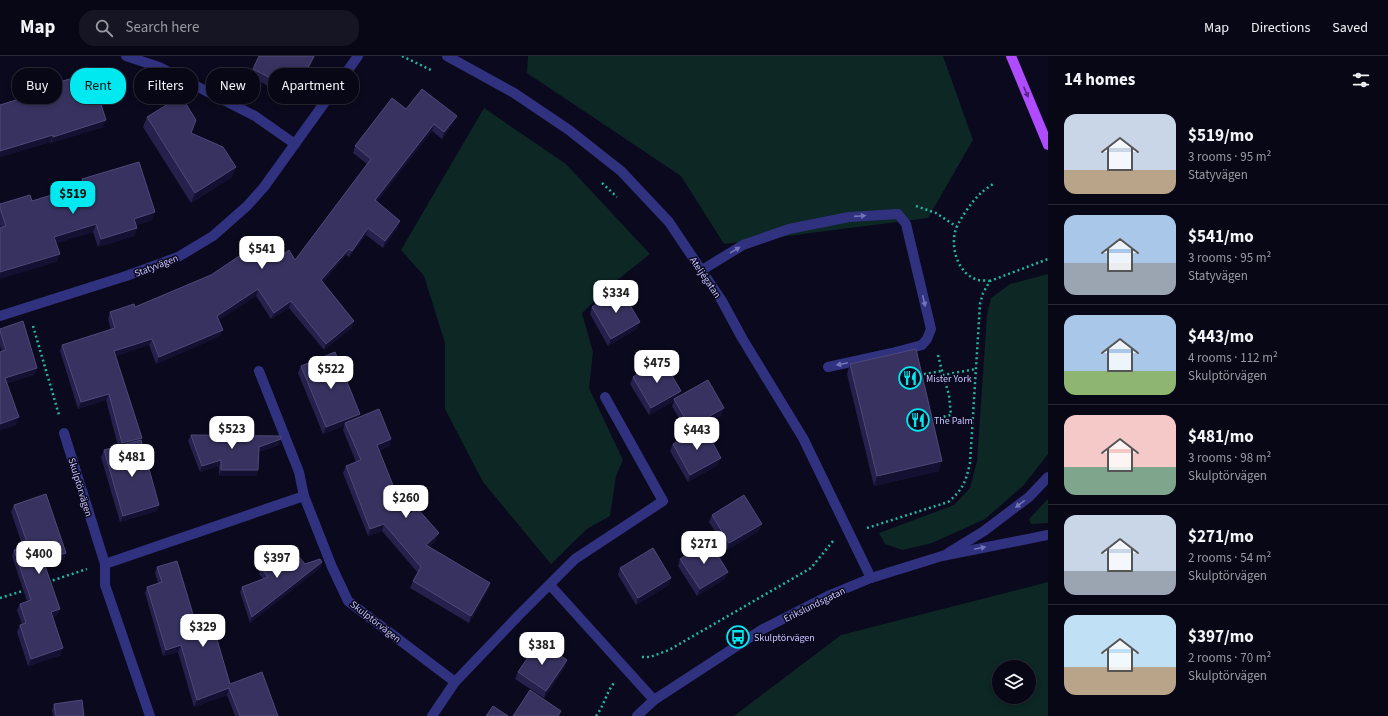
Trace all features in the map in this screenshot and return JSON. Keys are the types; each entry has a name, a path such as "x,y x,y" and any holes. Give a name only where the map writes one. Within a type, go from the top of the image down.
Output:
{"main road":[{"path":"1011,56 1048,145"}],"street":[{"path":"126,56 159,68 255,116 295,144"},
{"name":"Statyvägen","path":"0,316 178,258 214,236 264,187 358,56"},
{"name":"Ateljégatan","path":"447,56 514,93 569,130 621,172 669,222 722,301 742,338 803,438 872,578"},
{"path":"702,270 743,245 789,229 849,217 898,214 906,224 926,306 931,329 927,339 922,345 828,367"},
{"name":"Skulptörvägen","path":"259,370 300,472 304,496 332,567 348,601 454,682"},
{"path":"432,716 454,682 575,559 664,501 605,397"},
{"name":"Skulptörvägen","path":"64,433 105,564 105,585 150,716"},
{"name":"Erikslundsgatan","path":"942,556 989,527 1029,497 1048,477"},
{"path":"105,564 304,496"},
{"name":"Erikslundsgatan","path":"637,716 654,700 763,629 830,594 872,578 942,556 1048,535"},
{"path":"550,585 654,700"}],"path":[{"path":"402,56 436,72"},
{"path":"597,178 618,199"},
{"path":"993,184 981,193 961,219 955,232 954,247 958,262 964,272 976,279 990,281 1048,259"},
{"path":"898,214 901,207 909,205 920,206 946,218 958,227"},
{"path":"596,716 606,701 611,688 626,669 638,658 669,650 811,568 835,538 948,502 958,494 967,480 970,462 980,304 983,293 990,281"},
{"path":"27,307 64,433"},
{"path":"949,374 976,369"},
{"path":"916,376 942,371"},
{"path":"927,421 951,415 949,395 943,375"},
{"path":"43,584 105,564"},
{"path":"0,598 29,589"}],"green space":[{"path":"528,56 943,56 973,140 928,218 724,244 681,176 527,73"},
{"path":"484,108 566,164 650,254 616,281 582,313 593,352 589,388 623,460 616,476 610,516 587,529 551,564 483,482 445,409 445,343 424,276 401,250"},
{"path":"1048,274 1048,454 1023,486 985,519 932,543 903,550 885,544 879,533 954,505 970,488 977,461 987,315 991,298 1010,284"},
{"path":"1048,499 1048,523 1031,524 1029,519"},
{"path":"1048,582 1048,716 734,716 841,635"}],"building":[{"path":"259,56 314,56 308,68 268,68 268,77 260,73 260,68 253,68"},
{"path":"70,79 70,104 101,104 106,120 53,137 53,135 0,151 0,105 12,101 12,104 62,104 62,81"},
{"path":"422,89 457,116 444,132 434,124 375,200 400,221 385,241 368,228 352,251 349,249 321,280 354,321 326,344 291,301 274,313 258,289 217,316 223,330 159,357 152,339 114,351 142,438 122,443 109,394 81,402 62,345 115,328 110,312 134,304 135,307 211,275 269,236 282,255 289,250 295,260 371,159 355,146 392,98 406,109"},
{"path":"168,104 186,104 196,120 191,133 223,147 236,167 195,193 147,117"},
{"path":"139,162 155,212 134,219 137,228 101,239 96,224 54,237 60,254 0,272 0,228 6,226 0,204 30,195 32,201 84,185 82,179"},
{"path":"621,290 640,322 611,339 592,307"},
{"path":"23,321 37,368 5,378 19,417 0,424 0,352 6,350 0,329"},
{"path":"916,349 942,461 877,476 850,364"},
{"path":"335,352 360,414 326,427 301,366"},
{"path":"662,359 681,391 651,408 633,377"},
{"path":"708,380 724,408 690,427 674,399"},
{"path":"379,409 391,439 377,445 406,518 417,508 439,533 426,545 490,583 471,616 413,581 421,567 384,524 370,529 346,466 361,460 345,423"},
{"path":"704,427 721,458 690,475 673,444"},
{"path":"191,435 281,436 281,439 259,447 258,470 221,470 221,460 202,466"},
{"path":"141,440 159,505 123,516 104,450"},
{"path":"46,494 66,553 43,560 60,609 51,612 63,648 31,659 20,625 26,623 20,604 31,600 14,550 28,545 14,505"},
{"path":"744,495 762,524 729,543 712,515"},
{"path":"709,541 728,572 700,589 680,559"},
{"path":"289,545 305,564 320,559 322,562 252,617 242,587 268,577 261,568"},
{"path":"653,548 671,578 638,598 620,568"},
{"path":"177,561 201,641 216,636 230,684 262,672 278,716 240,716 229,688 197,700 181,645 166,650 147,587 162,582 157,567"},
{"path":"539,641 567,660 546,691 518,672"},
{"path":"530,690 561,711 558,716 513,716"},
{"path":"82,700 84,716 56,716 54,704"},
{"path":"493,706 508,716 486,716"}],"place":[{"name":"Mister York","path":"910,378"},
{"name":"The Palm","path":"918,420"},
{"name":"Skulptörvägen","path":"738,637"}]}
